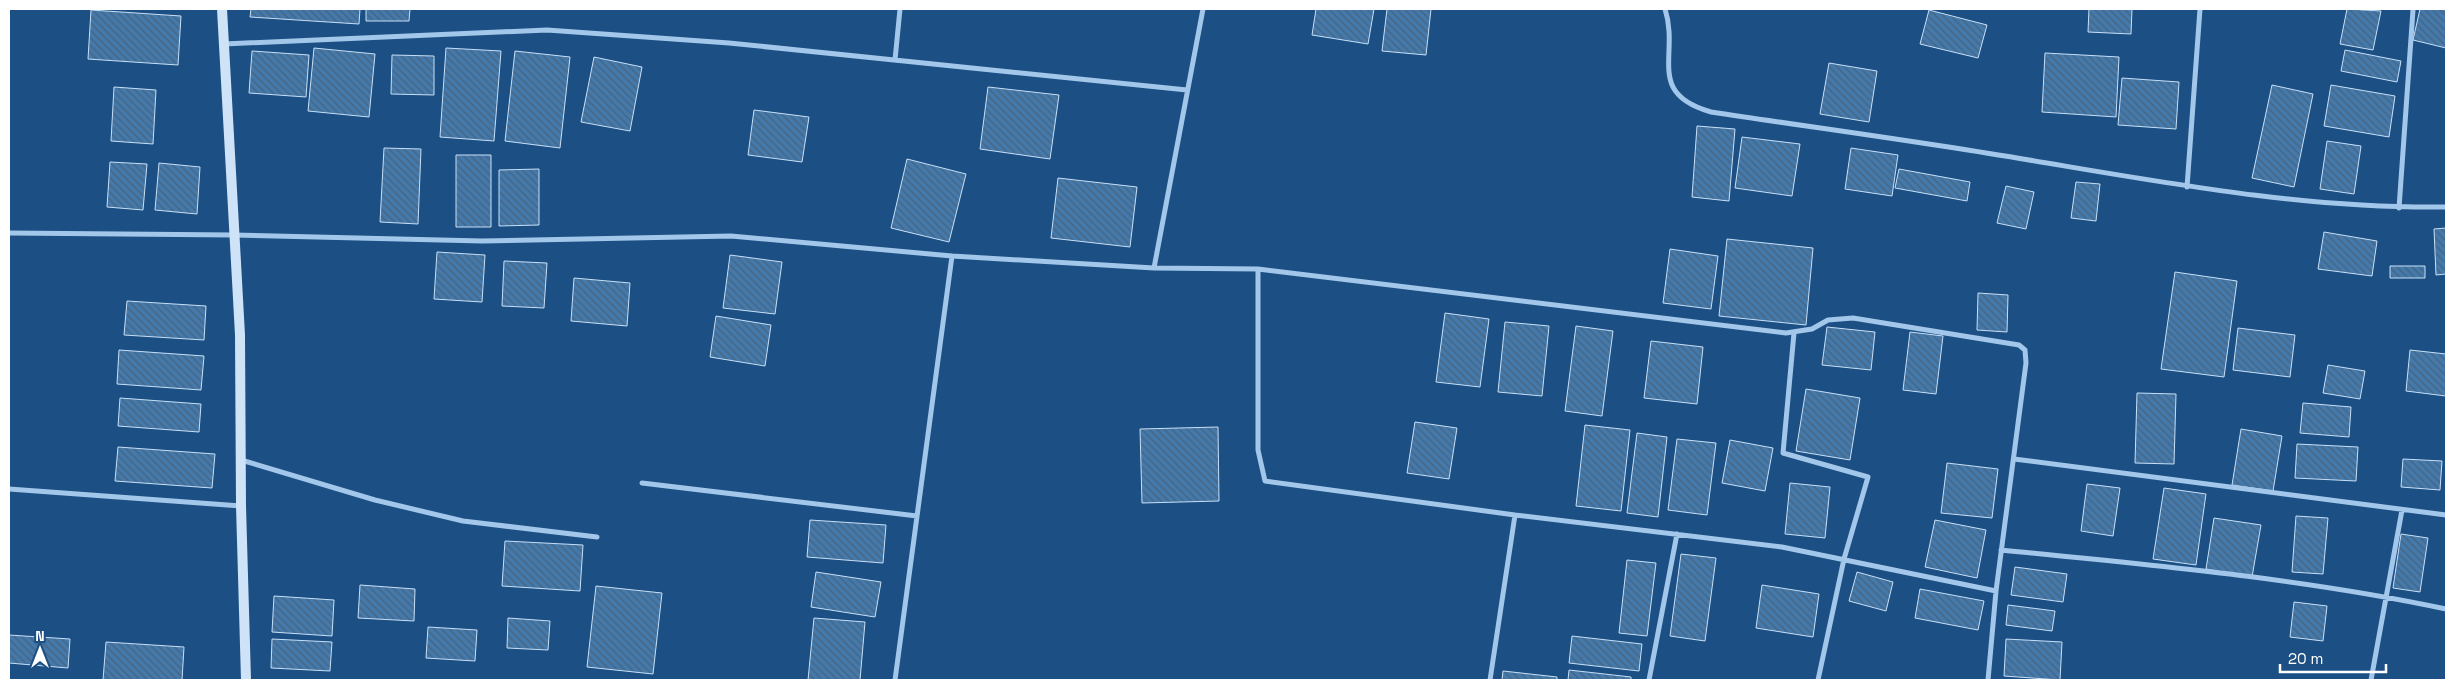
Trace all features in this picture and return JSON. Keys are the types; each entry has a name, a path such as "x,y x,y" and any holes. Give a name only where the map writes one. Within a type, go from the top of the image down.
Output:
{"street":[{"path":"222,9 240,335 241,506 246,680"},
{"path":"895,60 900,9"},
{"path":"1154,268 1203,9"},
{"path":"1665,9 1669,21 1669,76 1674,89 1682,99 1695,107 1711,112 1892,137 2187,186 2261,196 2398,208 2446,207"},
{"path":"2187,186 2200,9"},
{"path":"2398,208 2413,10"},
{"path":"224,44 547,30 729,43 1187,90"},
{"path":"9,233 482,240 731,236 952,256 1154,268 1258,269 1794,333 1812,329 1828,320 1853,318 2019,344 2025,350 2026,363 1996,591 1988,680"},
{"path":"896,680 952,256"},
{"path":"1258,269 1258,450 1265,481 1515,515 1782,547 1996,591"},
{"path":"1794,333 1783,453 1868,477 1844,559 1818,680"},
{"path":"2014,459 2446,515"},
{"path":"241,460 375,500 463,521 597,537"},
{"path":"642,483 917,516"},
{"path":"9,490 241,506"},
{"path":"2371,680 2402,510"},
{"path":"1490,680 1515,515"},
{"path":"1649,680 1677,534"},
{"path":"2001,550 2168,567 2386,597 2446,610"}],"building":[{"path":"251,9 360,9 359,24 250,17"},
{"path":"366,9 410,9 409,21 366,21"},
{"path":"1316,9 1374,9 1368,44 1312,35"},
{"path":"1387,9 1431,9 1426,55 1382,51"},
{"path":"2089,9 2132,9 2131,34 2088,32"},
{"path":"2347,9 2381,11 2373,50 2340,44"},
{"path":"2420,9 2446,9 2446,48 2413,40"},
{"path":"91,10 181,16 178,65 88,59"},
{"path":"1929,10 1987,25 1978,58 1920,44"},
{"path":"314,48 375,54 369,117 308,111"},
{"path":"446,48 501,51 494,141 440,137"},
{"path":"2345,50 2401,61 2397,82 2341,71"},
{"path":"252,51 309,55 306,97 249,93"},
{"path":"515,51 570,57 560,148 505,141"},
{"path":"2045,53 2119,57 2116,117 2042,112"},
{"path":"392,55 434,56 434,95 391,94"},
{"path":"594,57 642,67 630,131 581,122"},
{"path":"1829,63 1877,71 1869,122 1820,114"},
{"path":"2122,78 2179,82 2176,129 2118,125"},
{"path":"2272,85 2313,94 2294,187 2252,178"},
{"path":"2331,85 2395,96 2389,137 2324,126"},
{"path":"114,87 156,90 153,144 111,141"},
{"path":"988,87 1059,95 1050,159 980,149"},
{"path":"754,110 809,117 802,162 748,155"},
{"path":"1697,126 1735,129 1729,201 1692,197"},
{"path":"1742,137 1800,144 1792,196 1735,188"},
{"path":"2327,141 2361,146 2354,194 2320,189"},
{"path":"384,148 421,149 418,224 380,222"},
{"path":"1851,148 1898,155 1892,196 1845,189"},
{"path":"456,155 491,155 491,227 456,227"},
{"path":"907,159 966,174 949,242 891,228"},
{"path":"110,162 147,164 143,210 107,207"},
{"path":"159,163 200,167 197,214 155,210"},
{"path":"539,169 539,225 499,226 499,170"},
{"path":"1899,169 1970,182 1967,201 1895,188"},
{"path":"1058,178 1137,187 1130,247 1051,238"},
{"path":"2076,182 2100,184 2096,221 2071,218"},
{"path":"2006,186 2034,192 2026,229 1997,223"},
{"path":"2446,228 2446,274 2436,275 2434,229"},
{"path":"2324,232 2377,241 2372,276 2318,269"},
{"path":"1727,239 1813,248 1806,325 1719,316"},
{"path":"1670,249 1718,256 1711,309 1663,303"},
{"path":"437,252 485,255 482,302 434,299"},
{"path":"730,255 782,262 775,314 723,308"},
{"path":"504,261 547,263 544,308 502,306"},
{"path":"2390,266 2425,266 2425,278 2390,278"},
{"path":"2175,272 2237,281 2224,377 2161,369"},
{"path":"574,278 630,283 627,326 571,321"},
{"path":"1978,293 2008,295 2007,332 1977,330"},
{"path":"127,301 206,306 204,340 124,335"},
{"path":"1445,313 1489,319 1480,387 1436,382"},
{"path":"716,316 771,325 765,366 710,357"},
{"path":"1505,322 1549,326 1542,396 1498,392"},
{"path":"1576,326 1613,331 1602,416 1565,411"},
{"path":"1827,327 1875,332 1871,370 1822,365"},
{"path":"2238,328 2295,335 2290,377 2233,370"},
{"path":"1910,332 1943,336 1936,394 1903,390"},
{"path":"1651,341 1703,347 1697,404 1644,398"},
{"path":"119,350 204,356 201,390 117,384"},
{"path":"2410,350 2446,354 2446,396 2406,391"},
{"path":"2328,365 2365,371 2360,399 2323,393"},
{"path":"1806,389 1860,398 1850,460 1796,451"},
{"path":"2137,393 2176,394 2174,464 2135,463"},
{"path":"120,398 201,404 199,432 118,426"},
{"path":"2303,403 2351,407 2349,437 2300,433"},
{"path":"1415,422 1457,428 1449,479 1407,473"},
{"path":"1585,425 1630,430 1621,511 1576,506"},
{"path":"1218,427 1219,501 1142,503 1140,429"},
{"path":"2241,429 2282,436 2273,491 2232,485"},
{"path":"1637,433 1667,437 1658,517 1627,513"},
{"path":"1677,439 1716,443 1707,515 1668,510"},
{"path":"1730,440 1773,448 1765,491 1722,483"},
{"path":"2297,444 2358,447 2356,481 2295,478"},
{"path":"118,447 215,454 212,488 115,481"},
{"path":"2403,459 2442,461 2440,490 2401,487"},
{"path":"1947,463 1998,469 1992,518 1941,513"},
{"path":"1790,483 1830,487 1825,538 1785,534"},
{"path":"2087,484 2120,488 2113,536 2081,531"},
{"path":"2164,488 2206,494 2196,565 2153,559"},
{"path":"2296,516 2328,518 2323,574 2292,572"},
{"path":"2214,518 2261,525 2252,577 2206,569"},
{"path":"810,520 886,525 883,563 807,557"},
{"path":"1935,520 1986,530 1977,578 1925,567"},
{"path":"2401,534 2428,538 2420,592 2393,588"},
{"path":"505,541 583,545 580,591 502,586"},
{"path":"1681,554 1716,558 1705,641 1670,636"},
{"path":"1627,560 1656,563 1647,636 1619,633"},
{"path":"2015,567 2067,574 2063,602 2011,595"},
{"path":"816,572 881,582 875,617 811,607"},
{"path":"1857,572 1893,582 1886,611 1849,601"},
{"path":"360,585 415,589 414,621 358,618"},
{"path":"1762,585 1819,594 1813,637 1756,628"},
{"path":"596,586 662,593 653,674 587,667"},
{"path":"1920,589 1984,601 1978,630 1915,618"},
{"path":"274,596 334,600 332,636 272,632"},
{"path":"2294,602 2327,606 2323,641 2290,637"},
{"path":"2008,605 2055,611 2052,631 2006,625"},
{"path":"508,618 550,621 548,650 507,648"},
{"path":"814,618 865,622 860,680 808,680"},
{"path":"428,627 477,630 475,661 426,658"},
{"path":"9,635 70,639 68,668 9,663"},
{"path":"1572,636 1642,644 1639,671 1569,663"},
{"path":"272,639 332,642 330,671 271,668"},
{"path":"2006,639 2062,642 2060,680 2004,676"},
{"path":"106,642 184,647 182,680 103,680"},
{"path":"1569,670 1631,677 1631,680 1568,680"},
{"path":"1503,671 1557,677 1557,680 1502,680"}]}
